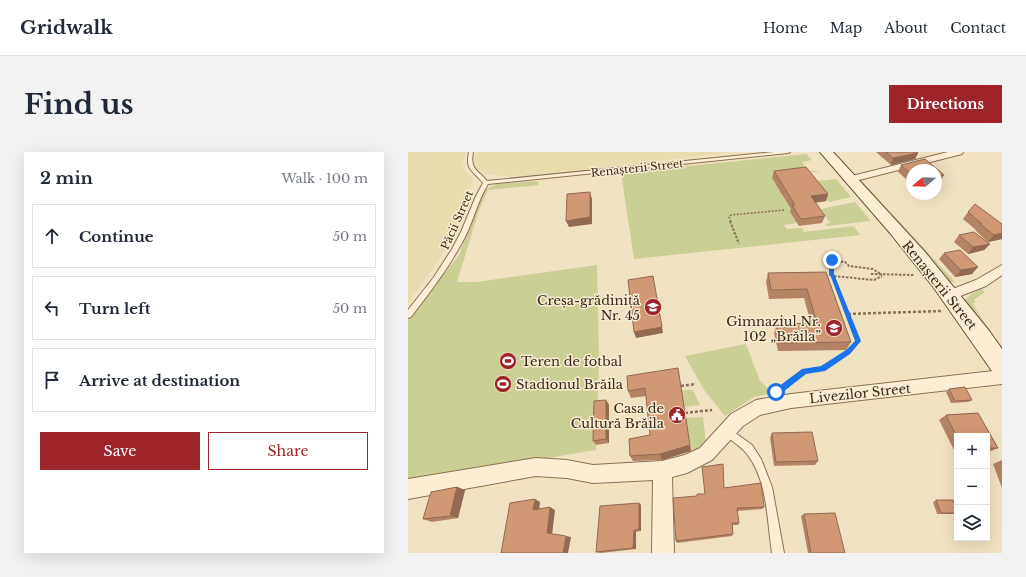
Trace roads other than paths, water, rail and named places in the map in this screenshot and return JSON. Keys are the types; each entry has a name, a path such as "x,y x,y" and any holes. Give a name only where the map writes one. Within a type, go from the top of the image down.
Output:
{"main road":[{"name":"Renașterii Street","path":"826,152 933,274 984,339 1002,367"}],"street":[{"path":"851,179 959,152"},
{"path":"950,295 982,283 1002,269"},
{"name":"Livezilor Street","path":"408,489 536,467 567,469 593,474 662,470 687,464 706,454 737,420 756,408 791,401 1002,377"},
{"path":"662,470 663,553"}],"lane":[{"name":"Păcii Street","path":"408,315 447,265 462,238 479,193 486,183 482,177 472,172 468,164 471,152"},
{"name":"Renașterii Street","path":"486,183 788,152"},
{"path":"727,431 750,450 759,464 768,492 778,553"}],"place":[{"name":"Creșa-grădiniță Nr. 45","path":"653,307"},
{"name":"Gimnaziul Nr. 102 „Brăila”","path":"834,328"},
{"name":"Teren de fotbal","path":"508,361"},
{"name":"Stadionul Brăila","path":"503,384"},
{"name":"Casa de Cultură Brăila","path":"677,415"}]}
